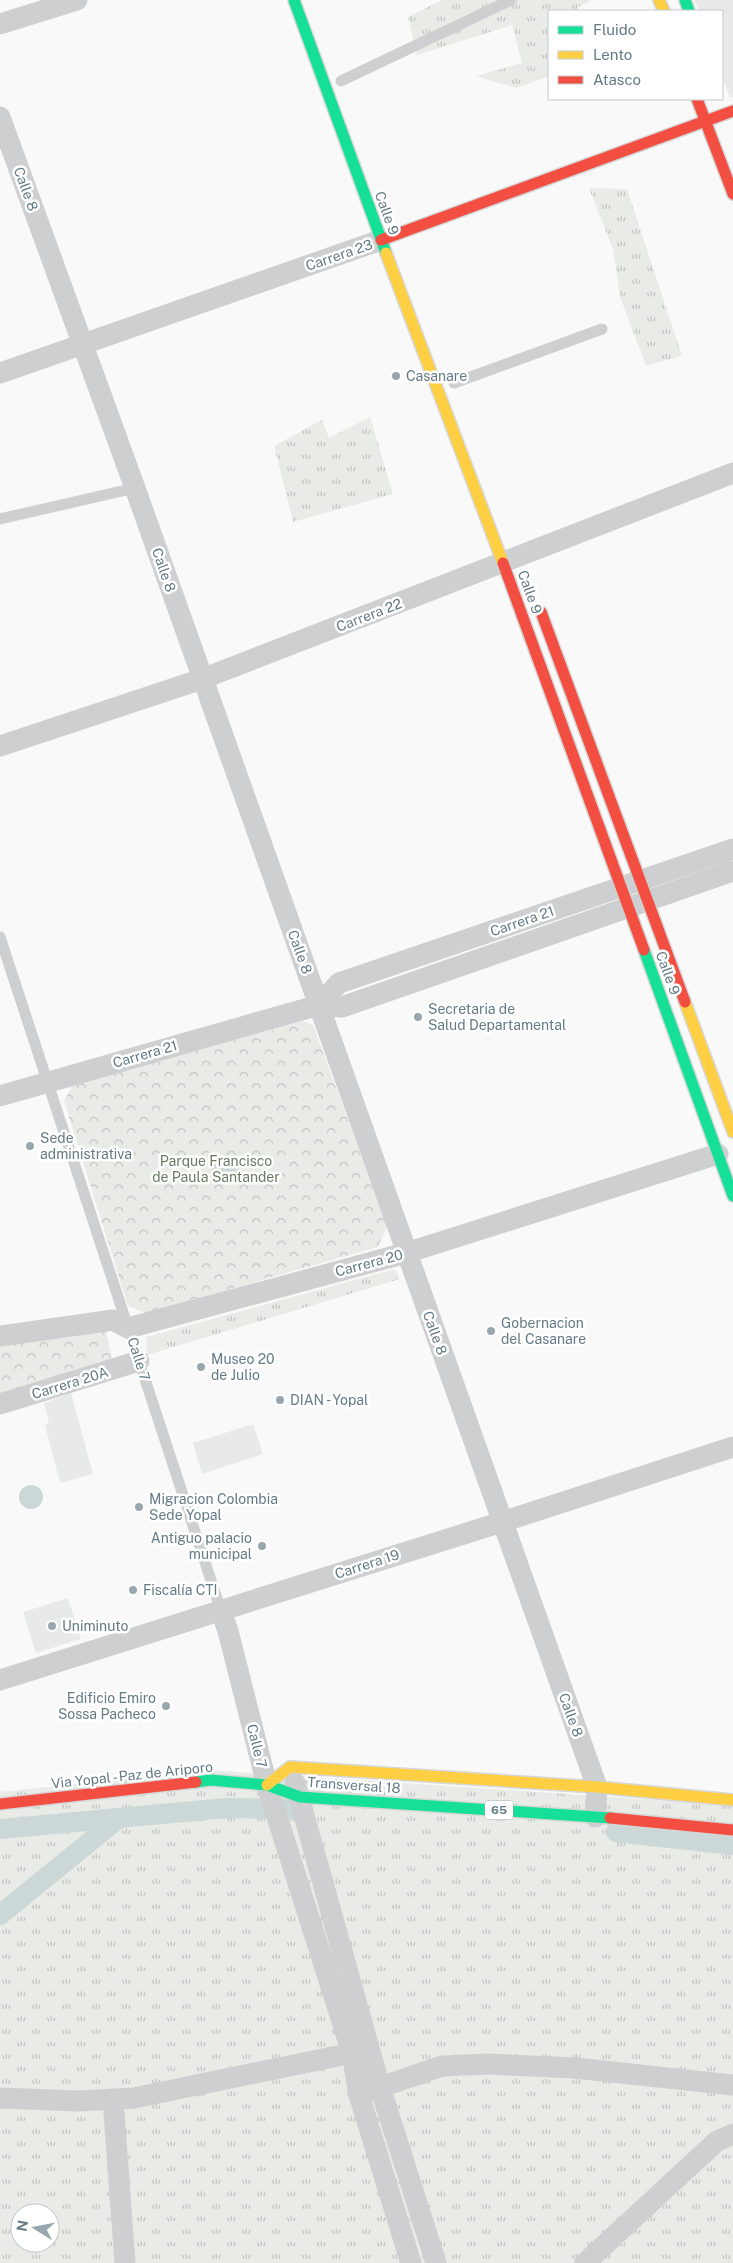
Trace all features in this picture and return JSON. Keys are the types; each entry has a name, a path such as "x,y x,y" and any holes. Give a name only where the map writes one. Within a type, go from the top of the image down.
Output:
{"main road":[{"name":"Calle 9","path":"294,0 393,236 516,558 625,898 725,1152 733,1196"},
{"path":"697,100 733,194"},
{"name":"Carrera 23","path":"393,236 705,121 729,109"},
{"path":"729,109 733,126"},
{"name":"Calle 9","path":"538,603 646,890 733,1132"},
{"name":"Transversal 18","path":"267,1786 290,1767 597,1787 733,1800"},
{"name":"Via Yopal - Paz de Ariporo","path":"0,1804 210,1780 267,1786"},
{"name":"Transversal 18","path":"267,1786 300,1797 595,1817 733,1830"}],"street":[{"path":"0,24 77,0"},
{"name":"Calle 8","path":"0,117 135,488 597,1787"},
{"name":"Carrera 23","path":"0,374 393,236"},
{"name":"Carrera 22","path":"0,746 202,679 733,473"},
{"name":"Carrera 21","path":"0,1096 47,1081 319,1005 339,983 625,898 733,849"},
{"name":"Carrera 21","path":"646,890 733,871"},
{"name":"Carrera 20","path":"128,1328 406,1253 725,1152"},
{"path":"0,1336 113,1320 128,1328"},
{"name":"Carrera 20A","path":"0,1404 139,1362"},
{"name":"Carrera 19","path":"0,1680 733,1447"},
{"name":"Calle 7","path":"221,1611 228,1631 267,1786 352,2053 359,2095 412,2263"},
{"path":"290,1767 300,1797 380,2087 436,2263"},
{"path":"595,1817 597,1787"},
{"path":"0,2098 78,2101 134,2098 352,2053"},
{"path":"359,2095 442,2066 488,2064 575,2068 733,2085"},
{"path":"113,2099 125,2263"},
{"path":"586,2263 717,2141 733,2134"}],"lane":[{"path":"341,81 511,0"},
{"path":"454,383 602,329"},
{"path":"0,518 135,488"},
{"name":"Calle 7","path":"0,937 221,1611"}],"shaded area":[{"path":"694,0 733,0 733,97 730,98 723,78 723,10 699,10"},
{"path":"225,1156 235,1160 239,1170 235,1180 225,1184 215,1180 211,1170 215,1160"},
{"path":"71,1393 93,1474 60,1483 45,1425 49,1423 44,1403"},
{"path":"253,1424 263,1454 202,1474 193,1443"},
{"path":"31,1485 40,1488 43,1497 40,1506 31,1509 22,1506 19,1497 22,1488"},
{"name":"Uniminuto","path":"68,1598 81,1639 36,1653 23,1612"}],"green space":[{"path":"442,0 591,0 577,8 578,10 548,10 548,76 516,88 476,76 522,63 512,25 417,55 408,17"},
{"path":"589,188 627,189 682,356 646,366 620,297 613,249"},
{"path":"370,417 393,494 293,522 274,446 322,420 329,438"},
{"name":"Parque Francisco de Paula Santander","path":"303,1021 313,1025 387,1227 378,1247 146,1313 128,1306 64,1101 72,1086"},
{"path":"395,1269 400,1279 147,1355 146,1337"},
{"path":"105,1327 113,1362 0,1397 0,1342"},
{"path":"207,1770 733,1805 733,2263 0,2263 0,1792"}],"waterway":[{"path":"0,1829 227,1808 292,1809"},
{"path":"0,1915 119,1818"},
{"path":"616,1832 733,1845"}],"traffic: fast":[{"path":"294,0 386,253"},
{"path":"685,0 689,10"},
{"path":"644,950 733,1196"},
{"path":"196,1782 210,1780 267,1785 300,1797 610,1818"}],"traffic: slow":[{"path":"659,0 664,10"},
{"path":"386,253 503,563"},
{"path":"685,1002 733,1132"},
{"path":"267,1785 290,1767 597,1787 733,1800"}],"traffic: jam":[{"path":"697,100 733,194"},
{"path":"381,240 733,111"},
{"path":"503,563 644,950"},
{"path":"541,612 685,1002"},
{"path":"0,1804 196,1782"},
{"path":"610,1818 733,1830"}],"place":[{"name":"Casanare","path":"396,376"},
{"name":"Secretaria de Salud Departamental","path":"418,1017"},
{"name":"Sede administrativa","path":"30,1146"},
{"name":"Gobernacion del Casanare","path":"491,1331"},
{"name":"Museo 20 de Julio","path":"201,1367"},
{"name":"DIAN - Yopal","path":"280,1400"},
{"name":"Migracion Colombia Sede Yopal","path":"139,1507"},
{"name":"Antiguo palacio municipal","path":"262,1546"},
{"name":"Fiscalía CTI","path":"133,1590"},
{"name":"Uniminuto","path":"52,1626"},
{"name":"Edificio Emiro Sossa Pacheco","path":"166,1706"}]}
